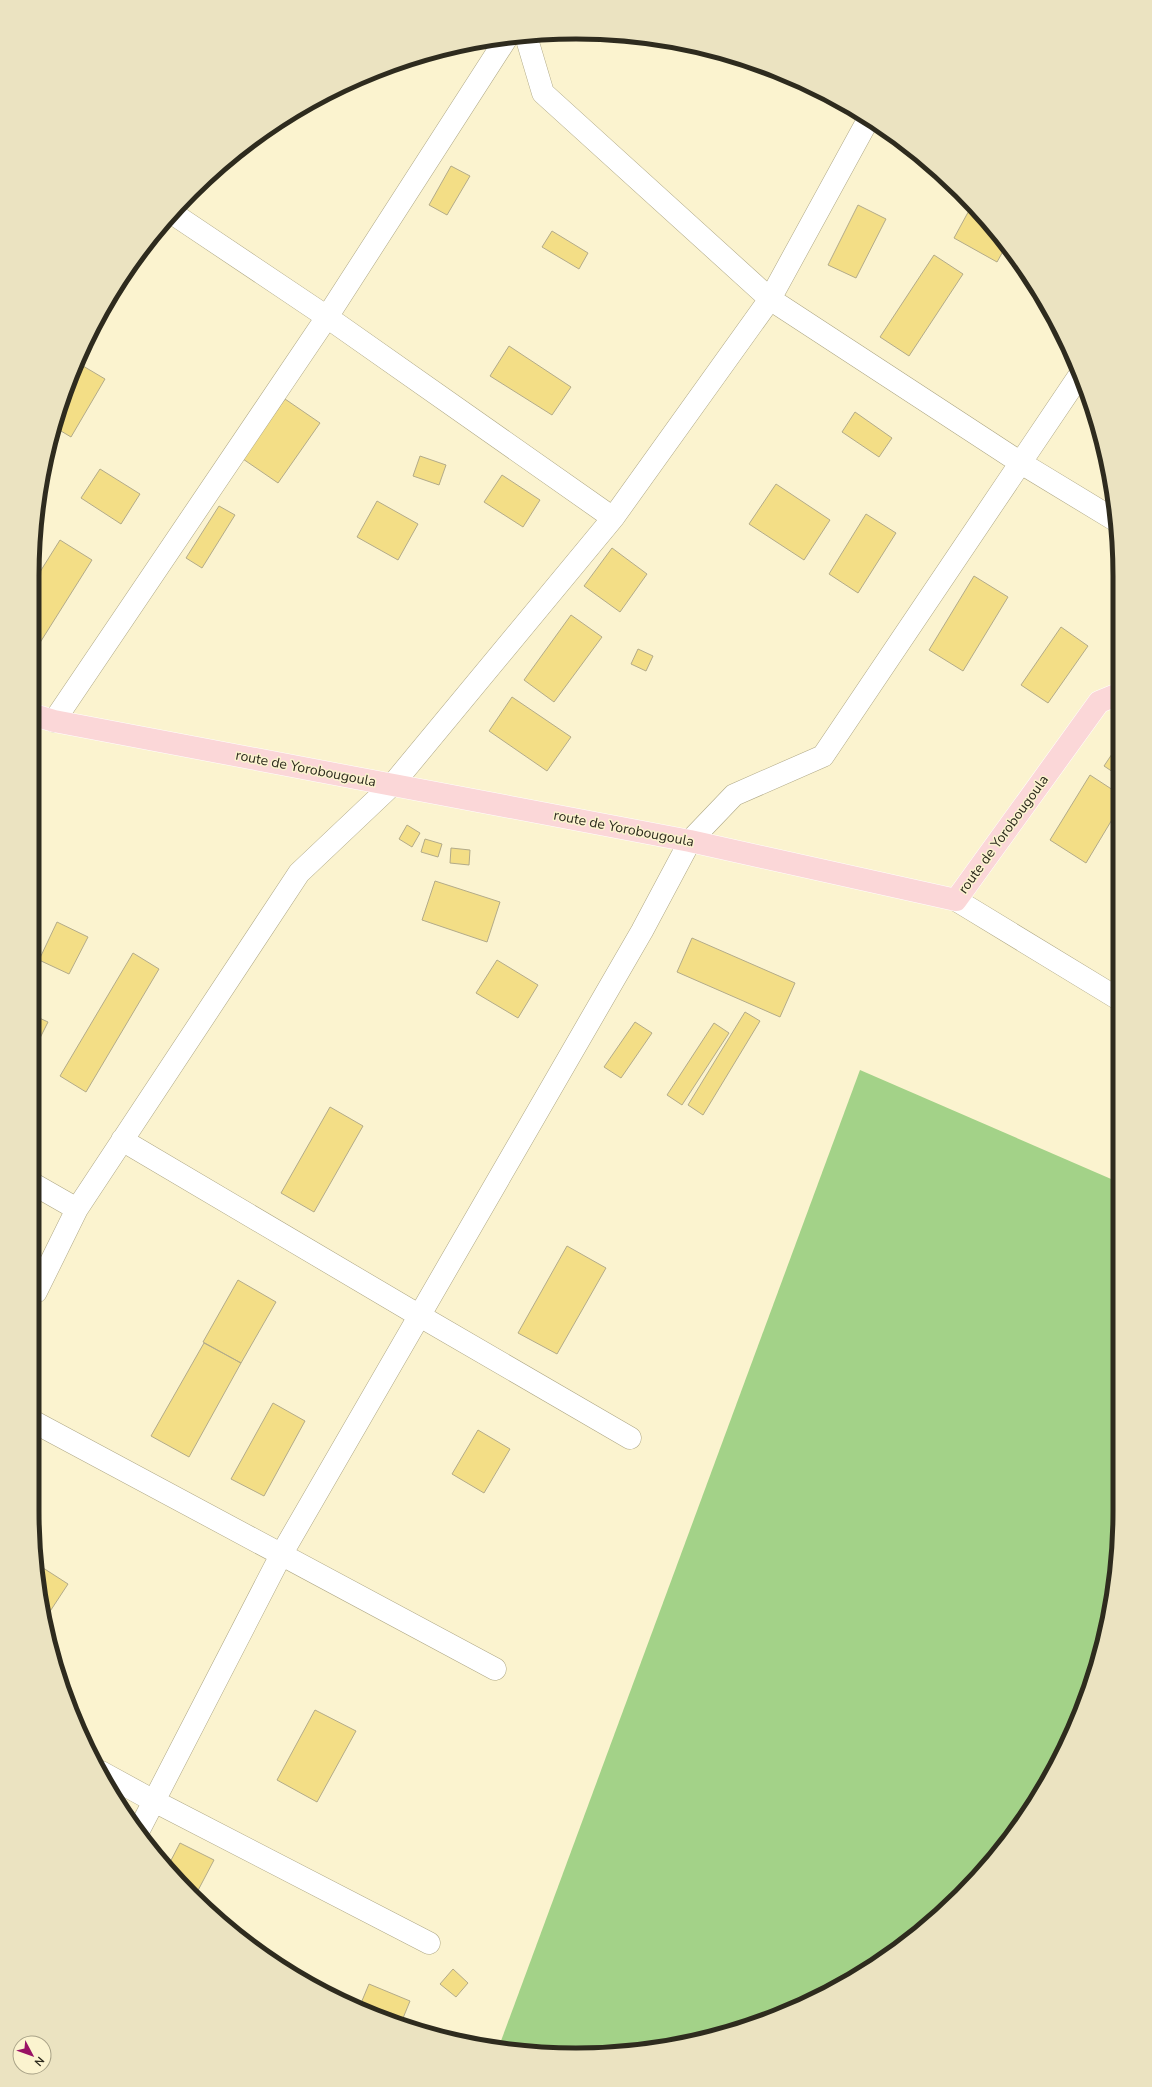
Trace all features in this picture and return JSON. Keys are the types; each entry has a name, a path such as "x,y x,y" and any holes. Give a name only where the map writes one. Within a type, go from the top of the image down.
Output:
{"main road":[{"name":"route de Yorobougoula","path":"44,718 690,841 956,900 1099,702 1113,696"}],"street":[{"path":"528,42 543,93 770,298 1021,463 1109,516"},
{"path":"44,718 326,317 502,45"},
{"path":"39,1286 78,1209 299,873 393,784 613,518 770,298 865,125"},
{"path":"177,216 326,317 613,518"},
{"path":"141,1826 281,1555 642,931 690,841 734,795 823,756 1076,380"},
{"path":"956,900 1113,996"},
{"path":"122,1140 630,1438"},
{"path":"39,1187 78,1209"},
{"path":"39,1425 495,1669"},
{"path":"109,1777 154,1802 429,1943"}],"green space":[{"path":"860,1070 1113,1180 1113,1511 1112,1546 1103,1616 1085,1684 1058,1749 1041,1780 1002,1838 956,1891 903,1937 844,1976 814,1993 782,2007 749,2020 715,2030 681,2038 646,2043 611,2047 576,2048 541,2047 501,2042"}],"building":[{"path":"451,166 470,176 447,215 429,205"},
{"path":"858,205 886,219 856,278 828,265"},
{"path":"969,210 1003,251 997,262 954,238"},
{"path":"552,231 588,253 579,269 542,247"},
{"path":"934,255 963,274 909,356 880,337"},
{"path":"509,346 571,387 552,415 490,376"},
{"path":"82,365 105,379 71,437 59,430 67,403"},
{"path":"285,399 320,423 278,483 243,459"},
{"path":"855,412 892,438 879,457 842,432"},
{"path":"420,456 446,465 439,485 413,476"},
{"path":"100,469 140,494 121,524 81,498"},
{"path":"502,475 540,500 523,527 484,502"},
{"path":"776,484 830,520 804,560 749,524"},
{"path":"377,501 418,524 398,560 357,537"},
{"path":"219,506 235,515 202,568 186,558"},
{"path":"866,514 896,533 858,593 829,574"},
{"path":"60,540 92,560 39,644 39,576 39,573"},
{"path":"612,548 647,574 620,612 584,586"},
{"path":"974,576 1008,597 963,671 929,650"},
{"path":"571,615 602,637 554,702 524,680"},
{"path":"1061,627 1088,646 1048,703 1021,685"},
{"path":"638,649 653,656 646,671 631,664"},
{"path":"512,697 571,737 547,771 489,731"},
{"path":"1113,752 1113,772 1104,766"},
{"path":"1090,775 1113,790 1113,818 1086,863 1050,840"},
{"path":"407,825 420,833 412,847 399,839"},
{"path":"425,839 442,844 438,857 421,852"},
{"path":"451,848 470,850 469,865 450,863"},
{"path":"435,881 500,902 487,942 422,920"},
{"path":"57,922 88,937 69,974 39,960"},
{"path":"692,938 795,983 780,1017 677,972"},
{"path":"133,953 159,969 86,1092 60,1076"},
{"path":"497,960 538,985 518,1018 476,993"},
{"path":"745,1012 760,1021 703,1115 688,1105"},
{"path":"39,1018 48,1022 39,1040"},
{"path":"635,1022 652,1033 621,1078 604,1067"},
{"path":"714,1023 729,1033 682,1105 667,1095"},
{"path":"330,1107 363,1126 314,1212 281,1193"},
{"path":"567,1246 606,1268 557,1354 518,1333"},
{"path":"238,1280 276,1302 241,1363 203,1342"},
{"path":"204,1343 241,1363 189,1457 151,1436"},
{"path":"273,1403 305,1421 264,1496 231,1479"},
{"path":"478,1430 510,1449 484,1493 452,1474"},
{"path":"42,1568 68,1584 49,1613"},
{"path":"315,1710 356,1731 317,1802 277,1780"},
{"path":"180,1843 214,1860 197,1892 170,1862"},
{"path":"453,1969 468,1983 456,1997 440,1984"},
{"path":"369,1984 410,2001 402,2020 361,2003"}]}
